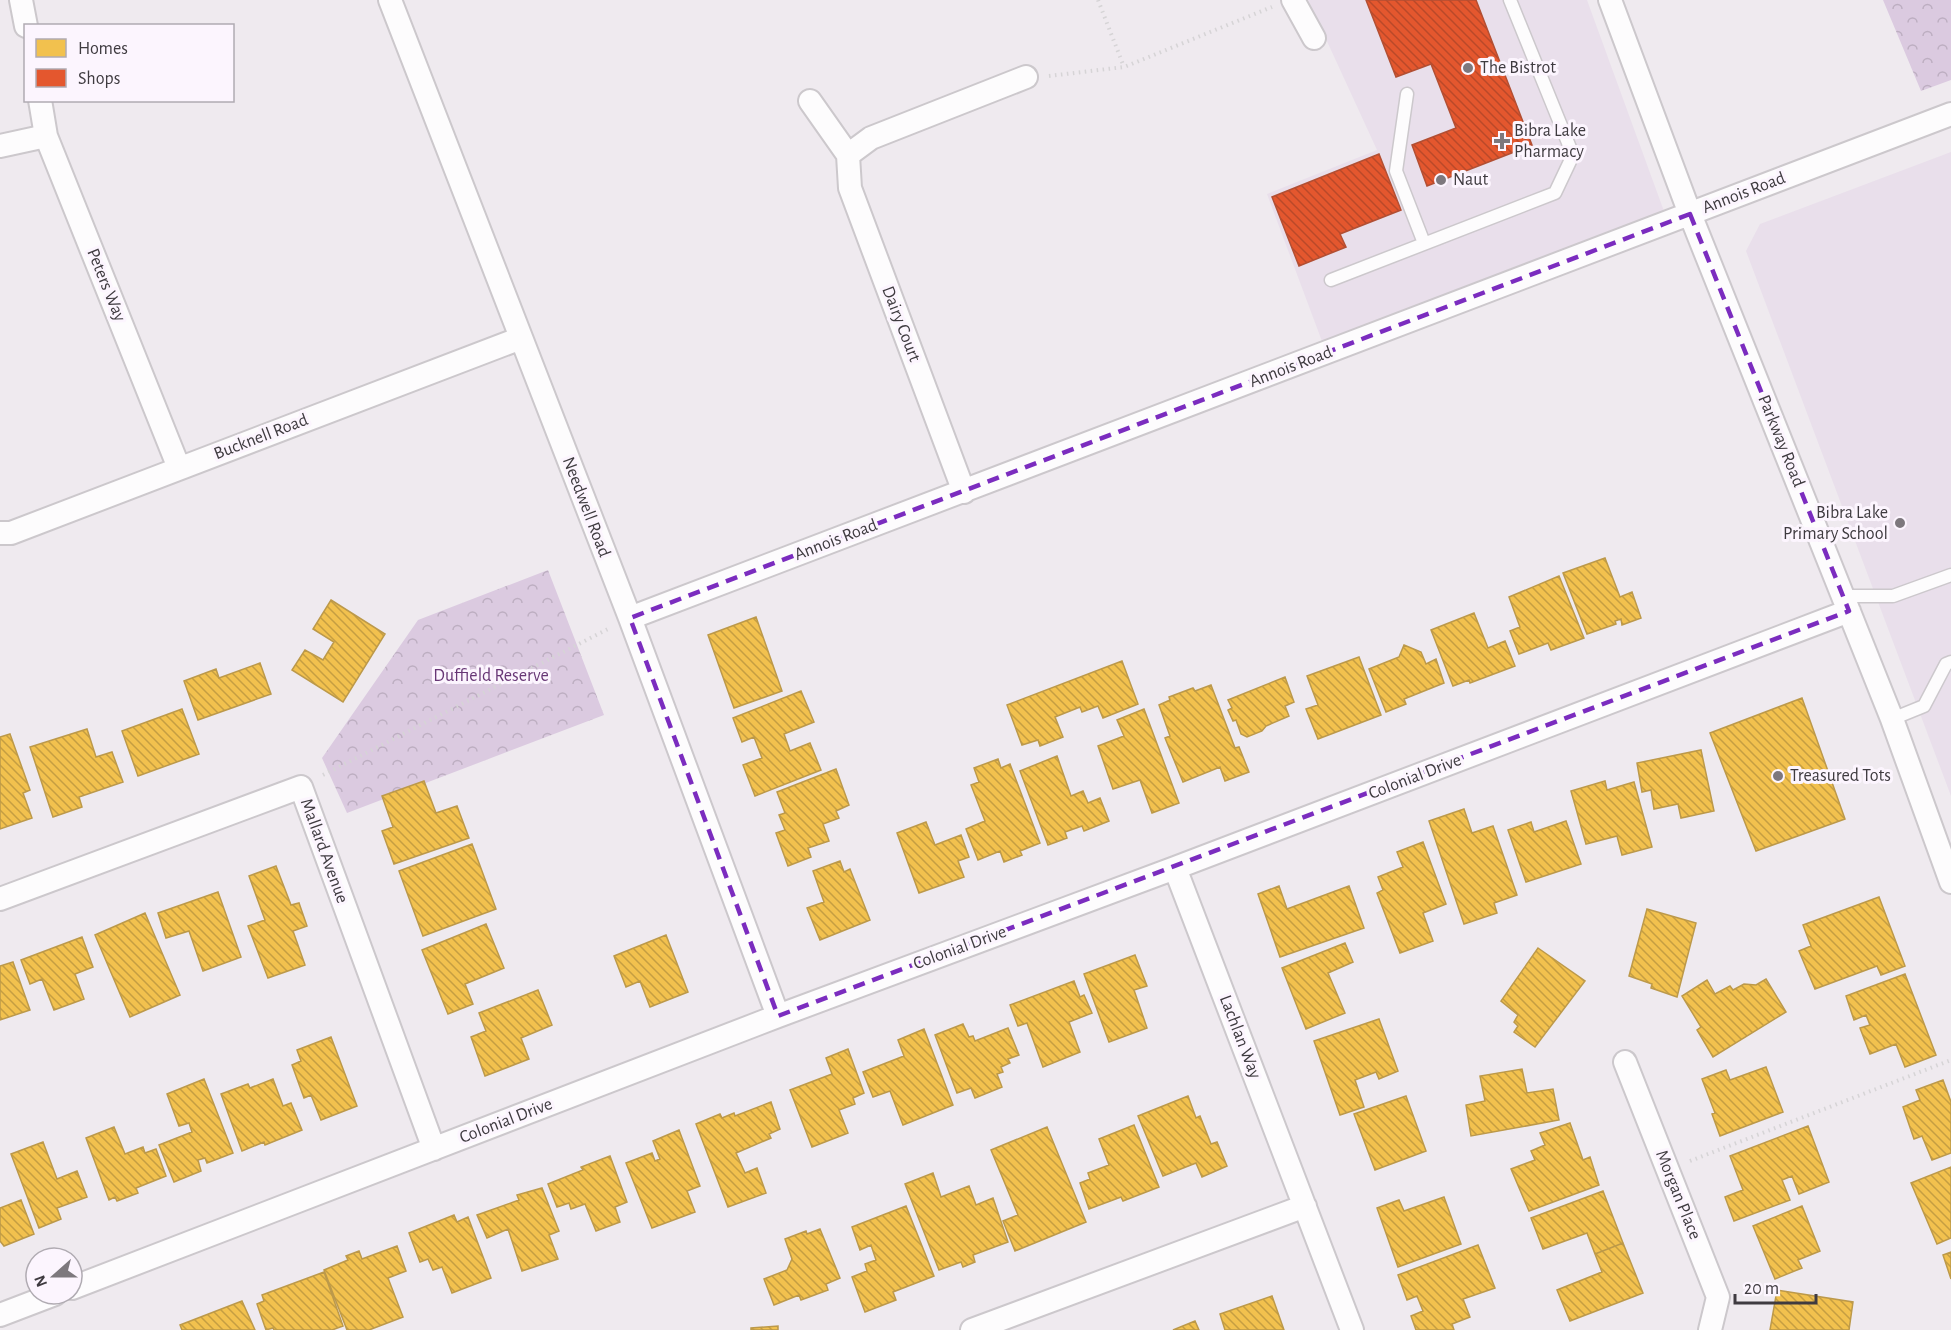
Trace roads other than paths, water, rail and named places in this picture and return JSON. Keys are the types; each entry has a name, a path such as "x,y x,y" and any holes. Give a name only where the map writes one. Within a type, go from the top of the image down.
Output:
{"street":[{"path":"21,0 26,24"},
{"name":"Needwell Road","path":"390,0 630,618 778,1016"},
{"name":"Parkway Road","path":"1610,0 1690,214 1892,719 1951,882"},
{"path":"1286,2 1314,38"},
{"path":"810,101 848,155 871,138 1026,77"},
{"name":"Peters Way","path":"40,102 46,136 179,468"},
{"name":"Annois Road","path":"630,618 1951,114"},
{"path":"0,146 46,136"},
{"name":"Dairy Court","path":"848,155 850,188 964,492"},
{"name":"Bucknell Road","path":"0,533 11,533 520,338"},
{"name":"Colonial Drive","path":"84,1283 778,1016 1175,868 1846,603"},
{"name":"Mallard Avenue","path":"0,899 301,787 434,1149"},
{"name":"Lachlan Way","path":"1175,868 1352,1330"},
{"name":"Morgan Place","path":"1625,1062 1718,1297 1710,1330"},
{"path":"972,1330 1305,1206"},
{"path":"0,1315 24,1306"}],"lane":[{"path":"1331,280 1555,193 1573,155 1510,0"},
{"path":"1407,94 1396,171 1424,243"},
{"path":"1846,603 1893,596 1951,575"},
{"path":"1892,719 1924,706 1946,664 1951,662"}],"place":[{"name":"The Bistrot","path":"1468,68"},
{"name":"Bibra Lake Pharmacy","path":"1502,141"},
{"name":"Naut","path":"1441,180"},
{"name":"Bibra Lake Primary School","path":"1900,523"},
{"name":"Treasured Tots","path":"1778,776"}],"park label":[{"name":"Duffield Reserve","path":"491,676"}]}
